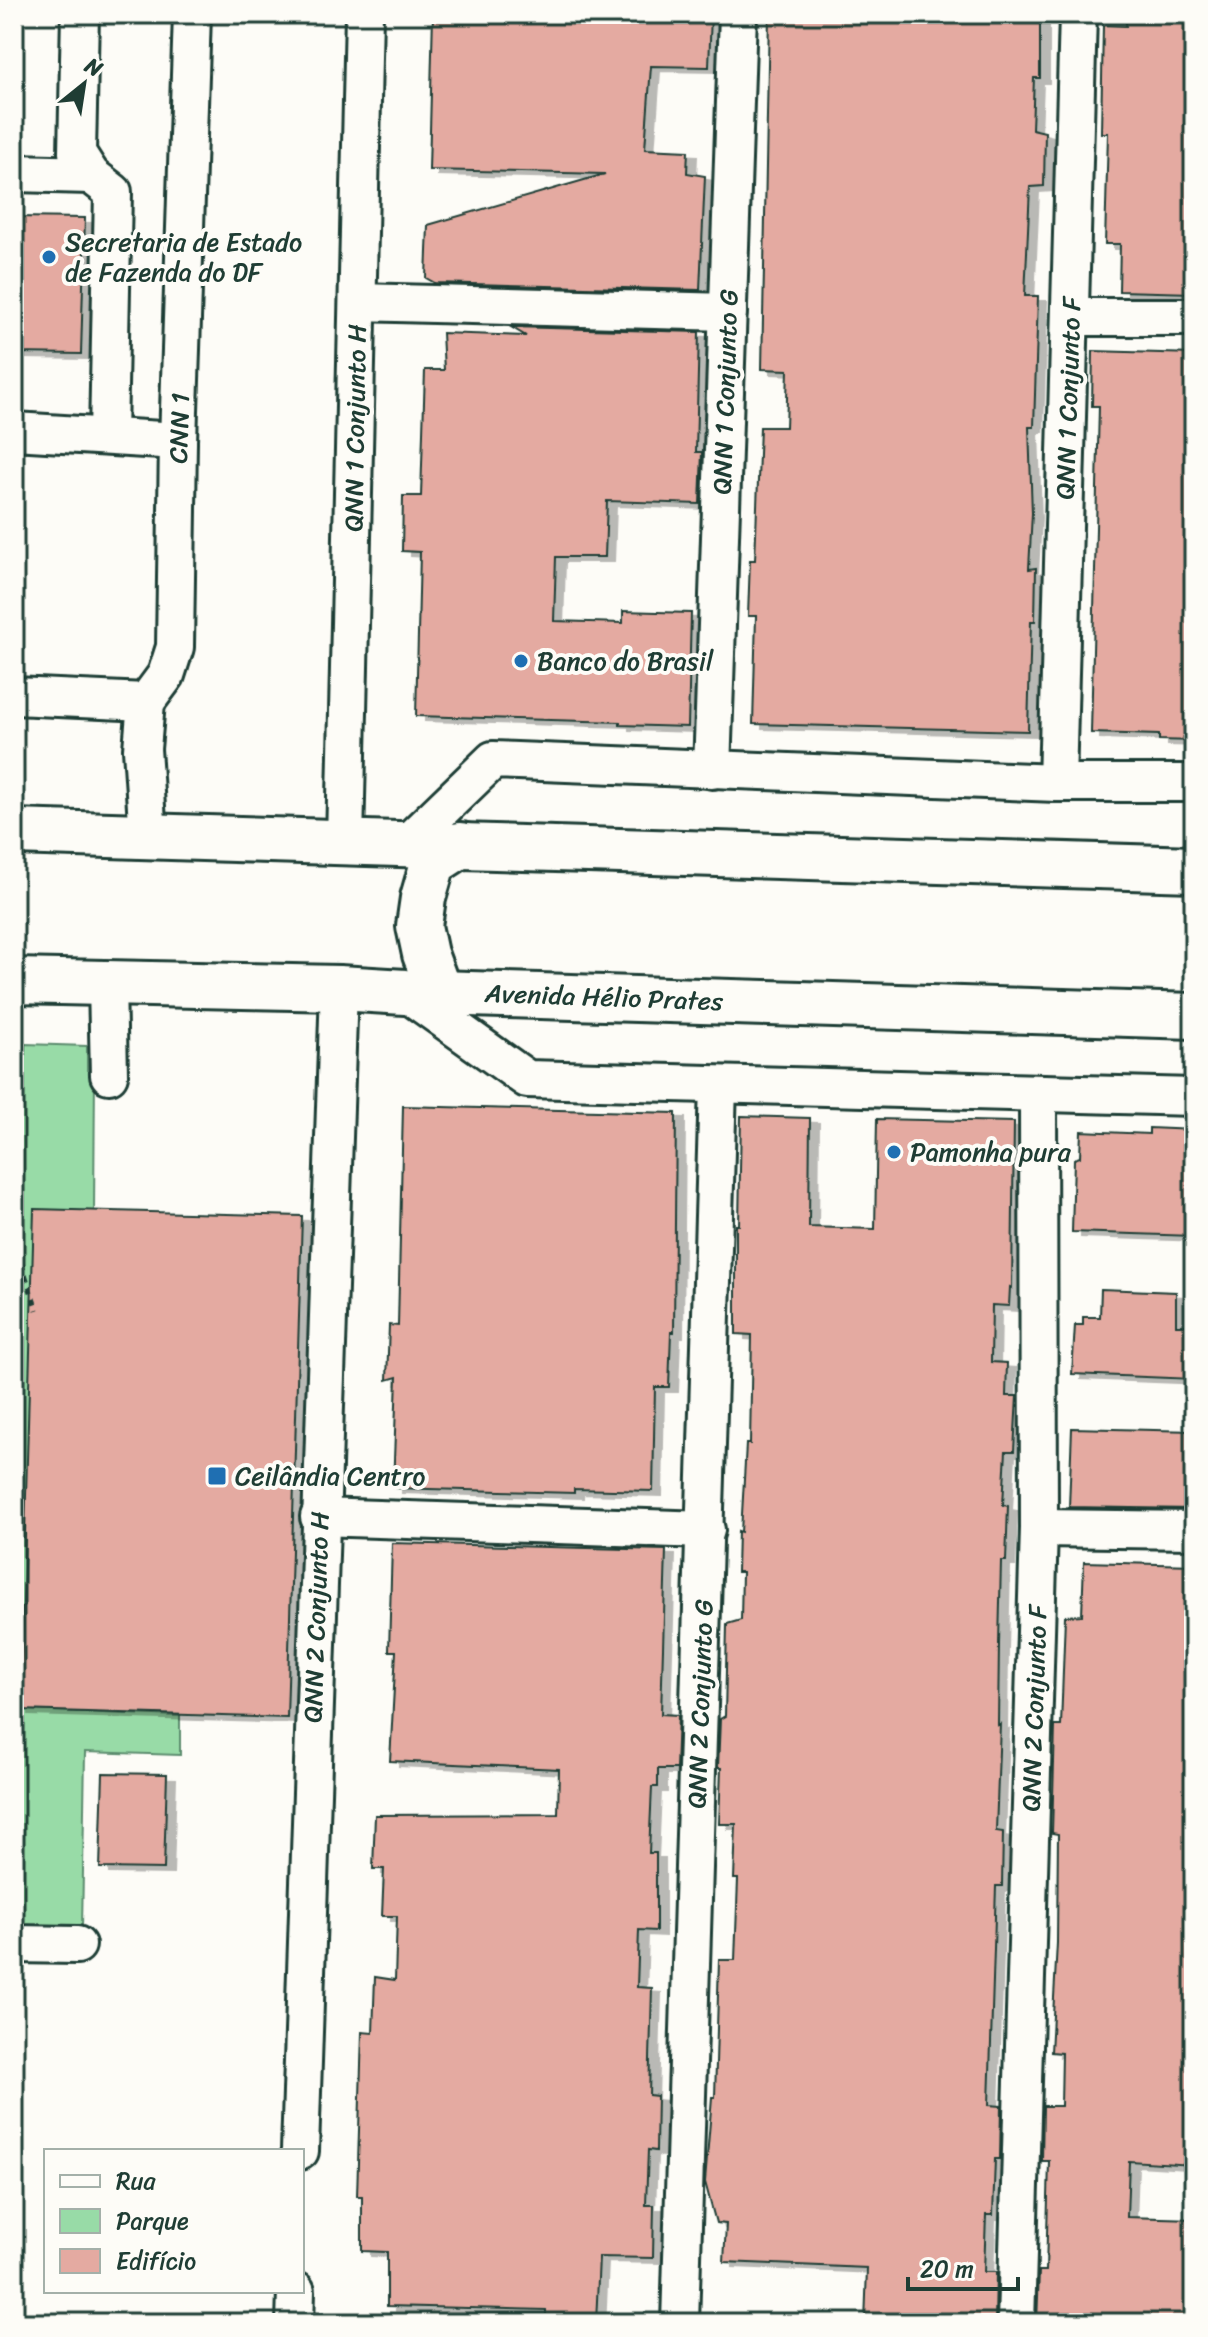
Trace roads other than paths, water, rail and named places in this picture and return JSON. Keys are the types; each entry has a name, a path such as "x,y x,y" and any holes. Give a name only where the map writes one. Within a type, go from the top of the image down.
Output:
{"main road":[{"path":"14,832 1194,869"},
{"path":"422,992 425,954 419,926 423,898 433,863 461,845"},
{"name":"Avenida Hélio Prates","path":"14,981 339,988 1194,1016"}],"street":[{"path":"80,14 77,153 91,175 113,192 108,435"},
{"name":"CNN 1","path":"146,702 166,675 175,647 178,441 192,14"},
{"name":"QNN 1 Conjunto H","path":"345,842 364,14"},
{"name":"QNN 1 Conjunto G","path":"712,770 738,14"},
{"name":"QNN 1 Conjunto F","path":"1057,783 1078,14"},
{"path":"14,173 91,175"},
{"path":"358,302 728,312"},
{"path":"1071,317 1194,317"},
{"path":"14,431 178,441"},
{"path":"14,696 146,702 142,749 148,836"},
{"path":"406,844 493,760 1057,783 1194,783"},
{"path":"107,984 109,1075"},
{"name":"QNN 2 Conjunto H","path":"300,2149 339,988"},
{"path":"422,992 527,1079 1194,1097"},
{"name":"QNN 2 Conjunto G","path":"680,2323 718,1086"},
{"name":"QNN 2 Conjunto F","path":"1016,2323 1039,1528 1038,1094"},
{"path":"319,1517 706,1530"},
{"path":"1039,1528 1194,1530"},
{"path":"14,1944 77,1945"},
{"path":"295,2323 296,2293"}],"place":[{"name":"Secretaria de Estado de Fazenda do DF","path":"49,257"},
{"name":"Banco do Brasil","path":"521,661"},
{"name":"Pamonha pura","path":"894,1152"},
{"name":"Ceilândia Centro","path":"217,1476"}]}
